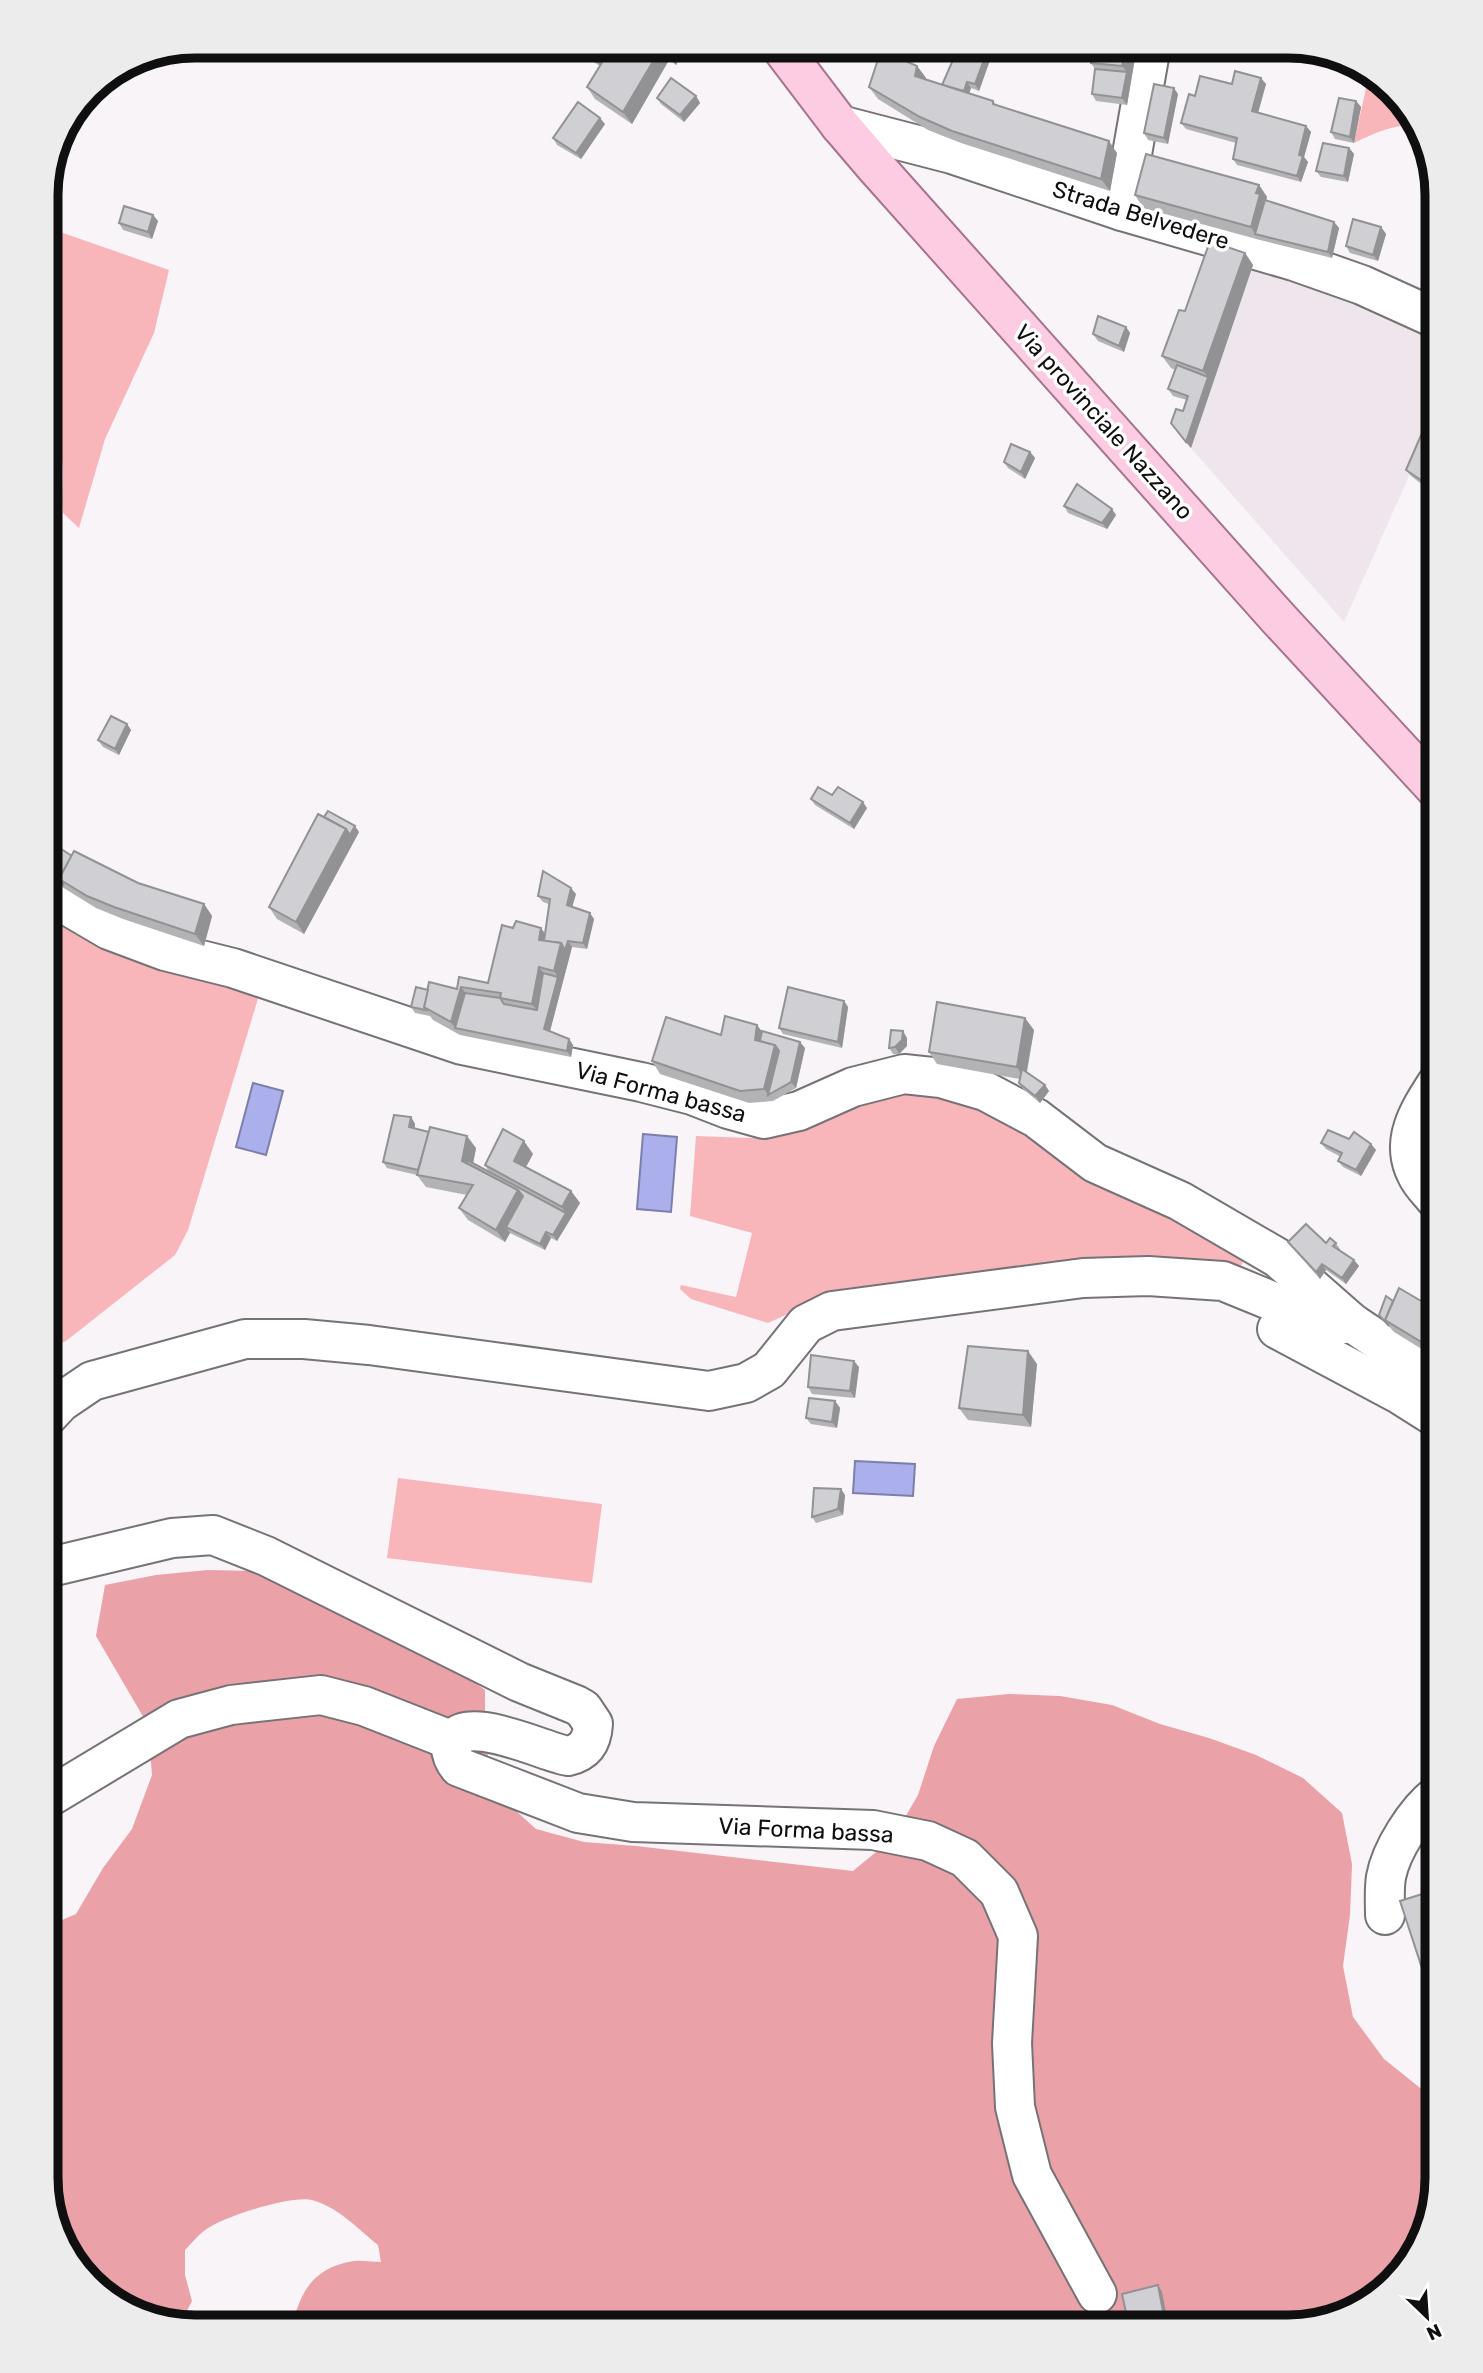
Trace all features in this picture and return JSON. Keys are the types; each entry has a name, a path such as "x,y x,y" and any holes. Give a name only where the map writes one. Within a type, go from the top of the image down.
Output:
{"main road":[{"name":"Via provinciale Nazzano","path":"789,58 840,125 1278,618 1425,777"}],"street":[{"path":"1122,211 1149,58"},
{"name":"Strada Belvedere","path":"840,125 951,154 1122,211 1293,261 1362,285 1425,314"},
{"name":"Via Forma bassa","path":"58,900 110,930 165,951 233,968 462,1045 641,1082 692,1095 764,1119 799,1111 853,1087 904,1074 941,1078 985,1091 1036,1118 1094,1163 1180,1201 1278,1258 1352,1323 1425,1372"},
{"path":"1425,1103 1410,1133 1409,1152 1417,1176 1425,1186"},
{"path":"58,1405 92,1381 245,1339 304,1339 369,1345 709,1391 746,1383 769,1370 806,1324 832,1311 860,1305 1083,1278 1148,1276 1223,1281 1284,1306 1323,1327 1352,1323"},
{"path":"1251,1293 1258,1311 1283,1333 1425,1410"},
{"path":"58,1565 172,1538 213,1535 266,1556 507,1676 576,1705 589,1716 593,1724 590,1742 577,1754 568,1756 509,1737 470,1730 463,1731 453,1741 364,1706 321,1695 231,1704 179,1719 58,1792"},
{"name":"Via Forma bassa","path":"453,1741 452,1755 459,1767 578,1812 633,1822 873,1830 928,1841 965,1858 999,1892 1018,1936 1012,2043 1015,2107 1032,2175 1097,2294"},
{"path":"1385,1915 1387,1876 1399,1843 1425,1808"}],"shaded area":[{"path":"1367,83 1391,104 1406,126 1385,130 1354,143"},
{"path":"58,231 169,270 154,333 105,439 79,528 63,513 63,464 59,449"},
{"path":"1253,265 1386,314 1425,332 1425,440 1344,622 1191,448"},
{"path":"58,914 260,992 188,1230 175,1255 58,1345"},
{"path":"912,1091 994,1113 1115,1189 1247,1253 1241,1266 1194,1259 1152,1261 845,1288 768,1323 691,1299 680,1289 681,1285 736,1297 752,1233 690,1216 696,1136 771,1136 855,1098"},
{"path":"398,1478 602,1504 592,1583 387,1558"},
{"path":"208,1570 261,1571 443,1660 485,1690 485,1743 497,1794 536,1829 584,1842 853,1871 893,1838 918,1795 934,1746 957,1699 1009,1694 1060,1696 1112,1705 1160,1724 1256,1755 1303,1778 1342,1813 1352,1864 1350,1915 1343,1966 1353,2017 1384,2059 1425,2092 1424,2196 1421,2214 1407,2247 1391,2269 1364,2292 1341,2305 1306,2314 295,2315 305,2292 319,2275 340,2264 354,2261 381,2262 378,2245 347,2219 321,2203 302,2199 240,2214 213,2225 196,2238 185,2250 185,2275 192,2301 185,2315 168,2313 134,2301 104,2281 92,2269 72,2239 60,2205 58,1922 76,1914 103,1868 132,1829 152,1775 148,1725 96,1636 105,1585 156,1575"}],"water":[{"path":"253,1083 283,1091 266,1155 236,1147"},
{"path":"643,1134 677,1137 671,1212 637,1209"},
{"path":"855,1461 915,1464 913,1496 853,1493"}],"building":[{"path":"592,58 605,58 601,64"},
{"path":"605,58 655,58 623,112 587,87"},
{"path":"878,58 899,58 917,66 915,76 1109,141 1101,179 952,131 920,117 869,87"},
{"path":"954,58 985,58 975,84 967,82 964,91 942,85"},
{"path":"1092,58 1124,58 1122,66 1091,63"},
{"path":"1095,69 1127,72 1122,98 1092,94"},
{"path":"1235,71 1261,78 1252,111 1306,126 1299,155 1303,156 1297,176 1233,159 1237,138 1181,123 1189,94 1195,96 1200,76 1232,84"},
{"path":"671,78 696,96 680,115 657,98"},
{"path":"1154,84 1174,88 1164,138 1144,133"},
{"path":"1339,98 1356,101 1350,137 1331,132"},
{"path":"578,102 600,118 576,153 553,138"},
{"path":"1323,143 1349,148 1344,176 1316,171"},
{"path":"1146,154 1259,185 1256,193 1260,194 1251,227 1135,195"},
{"path":"1265,200 1334,222 1328,252 1255,234"},
{"path":"124,206 153,215 148,232 119,223"},
{"path":"1353,219 1381,227 1373,255 1346,246"},
{"path":"1210,241 1245,253 1203,371 1162,356 1179,310 1185,311"},
{"path":"1098,316 1126,327 1119,346 1093,334"},
{"path":"1177,365 1208,377 1186,442 1171,423 1176,409 1183,411 1188,396 1168,389"},
{"path":"1425,426 1424,482 1406,470"},
{"path":"1011,444 1030,452 1021,472 1004,462"},
{"path":"1077,484 1112,509 1102,523 1064,506"},
{"path":"111,716 127,724 115,749 98,740"},
{"path":"818,787 832,795 838,787 863,802 850,823 811,799"},
{"path":"328,811 355,826 350,835 346,829 324,817"},
{"path":"318,814 346,829 296,922 269,907"},
{"path":"58,847 72,856 59,879 64,885 58,881"},
{"path":"74,851 138,883 204,904 195,934 114,907 87,896 59,879"},
{"path":"543,871 571,888 567,905 590,913 583,943 568,941 565,950 561,943 544,941 550,899 538,896"},
{"path":"516,921 541,928 539,940 561,943 554,971 539,967 532,1004 500,998 501,993 461,987 451,1022 424,1007 429,982 457,989 459,977 488,983 502,925 513,928"},
{"path":"543,973 558,977 544,1029 569,1039 567,1051 455,1028 465,993 500,998 504,1004 537,1010"},
{"path":"416,987 428,990 424,1007 426,1010 411,1007"},
{"path":"788,987 844,1001 838,1042 779,1028"},
{"path":"937,1002 1025,1018 1017,1067 929,1052"},
{"path":"725,1016 757,1025 755,1040 775,1045 764,1089 740,1091 652,1061 666,1017 721,1035"},
{"path":"891,1030 903,1031 902,1040 895,1047 889,1048"},
{"path":"762,1031 800,1042 791,1082 768,1095 779,1051 775,1045 760,1041"},
{"path":"1022,1069 1045,1085 1035,1096 1019,1083"},
{"path":"394,1115 411,1117 409,1127 429,1132 418,1170 383,1162"},
{"path":"430,1127 467,1136 462,1161 518,1190 496,1230 459,1208 473,1185 417,1175"},
{"path":"503,1129 524,1141 514,1161 571,1191 562,1207 485,1165"},
{"path":"1328,1130 1349,1139 1354,1132 1371,1144 1356,1170 1338,1161 1342,1153 1321,1143"},
{"path":"467,1160 566,1213 553,1235 546,1232 540,1244 506,1227 523,1196 518,1190 467,1163"},
{"path":"1306,1224 1326,1243 1330,1238 1336,1243 1333,1246 1354,1260 1342,1278 1322,1264 1316,1272 1288,1242"},
{"path":"1399,1288 1425,1303 1425,1344 1385,1320"},
{"path":"1386,1296 1393,1301 1385,1320 1389,1326 1379,1315"},
{"path":"968,1346 1028,1351 1023,1415 959,1408"},
{"path":"811,1355 854,1361 850,1391 808,1387"},
{"path":"809,1398 835,1401 832,1422 806,1418"},
{"path":"814,1488 841,1489 838,1509 812,1517"},
{"path":"1425,1893 1425,1978 1400,1901"},
{"path":"1158,2285 1164,2315 1126,2315 1122,2294"}]}
